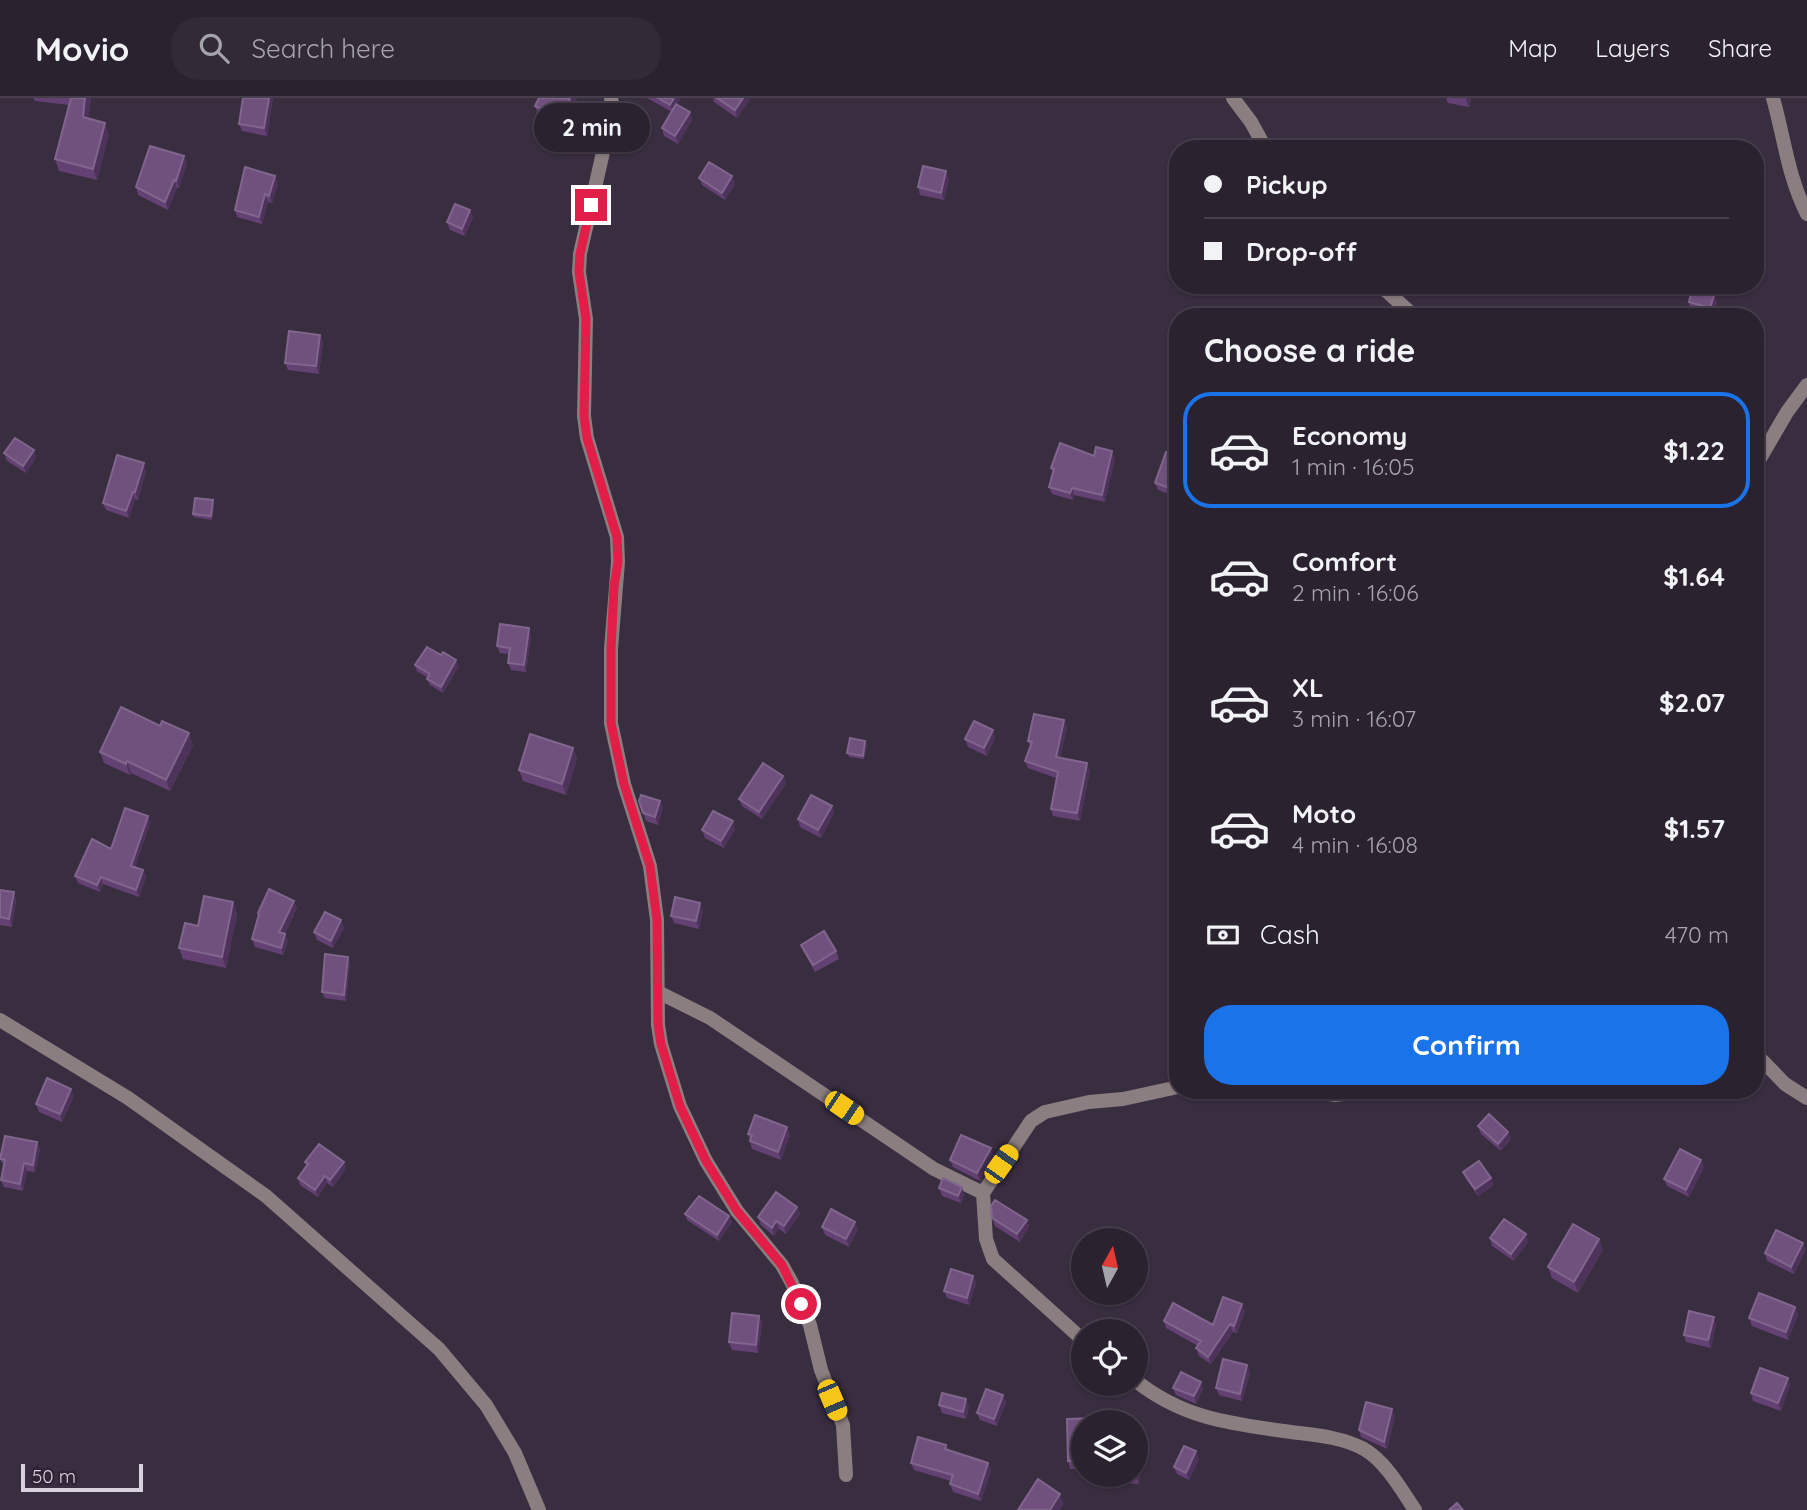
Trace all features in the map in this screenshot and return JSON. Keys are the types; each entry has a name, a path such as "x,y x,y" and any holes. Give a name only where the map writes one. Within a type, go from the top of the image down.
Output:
{"street":[{"path":"611,98 613,108 580,254 579,272 586,319 584,416 587,438 617,537 618,562 611,649 611,723 624,784 650,866 657,920 658,1024 661,1044 680,1106 706,1161 737,1211 782,1265 792,1283 810,1325 821,1370 843,1425 846,1475"},
{"path":"1233,98 1261,140"},
{"path":"1773,98 1797,195 1807,214"},
{"path":"1390,294 1405,308"},
{"path":"1764,452 1787,412 1807,385"},
{"path":"658,992 710,1018 934,1169 983,1193"},
{"path":"0,1020 128,1098 266,1196 439,1349 486,1405 515,1453 539,1510"},
{"path":"1764,1062 1785,1084 1807,1098"},
{"path":"1071,1329 993,1259 986,1239 983,1193 1031,1121 1045,1112 1169,1089"},
{"path":"1148,1390 1190,1413 1231,1423 1339,1439 1365,1450 1392,1476 1415,1510"}],"building":[{"path":"71,98 85,98 83,117 105,123 93,169 55,159"},
{"path":"243,98 269,98 264,128 239,124"},
{"path":"539,98 570,98 562,118 535,106"},
{"path":"658,98 674,98 670,105"},
{"path":"717,98 743,98 735,110"},
{"path":"676,104 690,112 675,136 662,128"},
{"path":"150,146 184,156 176,181 174,180 165,202 136,187"},
{"path":"709,162 732,176 722,193 699,178"},
{"path":"923,166 946,171 941,193 918,187"},
{"path":"245,167 275,176 269,196 265,194 259,217 235,210"},
{"path":"455,204 470,210 462,229 447,222"},
{"path":"1691,294 1714,295 1710,308 1689,302"},
{"path":"289,331 320,335 316,366 285,363"},
{"path":"15,438 34,450 23,466 4,453"},
{"path":"1060,443 1094,456 1096,447 1112,451 1102,495 1072,488 1070,493 1049,487 1054,469 1051,468"},
{"path":"1166,452 1169,453 1169,488 1155,483"},
{"path":"117,455 144,463 126,511 103,503"},
{"path":"195,498 213,500 211,516 193,514"},
{"path":"500,624 529,628 524,665 508,663 510,648 497,646"},
{"path":"427,647 456,660 441,687 427,679 430,674 415,665"},
{"path":"121,707 160,726 162,721 189,733 166,780 127,761 126,764 100,752"},
{"path":"1034,714 1064,720 1056,757 1087,763 1077,813 1051,809 1058,772 1025,761 1032,742 1028,741"},
{"path":"974,721 993,730 984,748 965,739"},
{"path":"530,734 573,748 562,784 519,770"},
{"path":"850,738 865,741 863,756 847,753"},
{"path":"763,763 783,776 759,812 739,799"},
{"path":"641,795 660,801 655,817 643,813 639,801"},
{"path":"811,795 832,806 818,830 798,819"},
{"path":"125,808 148,816 131,866 143,870 136,890 101,877 97,885 75,876 92,839 111,849"},
{"path":"713,811 733,821 721,841 702,830"},
{"path":"269,889 294,901 279,932 285,934 281,948 252,939 258,913"},
{"path":"0,890 14,892 9,919 0,917"},
{"path":"204,896 233,902 222,957 179,948 185,923 198,926"},
{"path":"675,897 700,903 696,921 671,916"},
{"path":"325,912 341,920 331,941 314,932"},
{"path":"824,931 836,951 813,965 801,945"},
{"path":"325,954 348,957 344,995 322,992"},
{"path":"47,1078 71,1089 60,1114 36,1104"},
{"path":"1489,1114 1508,1132 1498,1144 1478,1126"},
{"path":"755,1115 787,1127 778,1152 750,1141 752,1135 748,1134"},
{"path":"961,1135 991,1148 977,1173 950,1160"},
{"path":"5,1136 37,1142 33,1165 24,1163 20,1184 1,1180 5,1160 0,1159"},
{"path":"319,1144 344,1162 330,1180 325,1176 315,1190 298,1178 308,1164 305,1162"},
{"path":"1680,1149 1701,1160 1686,1190 1664,1179"},
{"path":"1479,1161 1491,1178 1475,1189 1463,1172"},
{"path":"943,1178 962,1187 958,1196 939,1188"},
{"path":"776,1192 797,1207 784,1226 776,1221 772,1228 758,1217"},
{"path":"699,1196 729,1216 717,1235 685,1214"},
{"path":"995,1200 1027,1220 1017,1234 992,1218 991,1206"},
{"path":"831,1209 855,1222 846,1239 822,1227"},
{"path":"1504,1219 1526,1234 1511,1254 1490,1238"},
{"path":"1573,1224 1599,1239 1574,1282 1548,1267"},
{"path":"1776,1230 1803,1243 1791,1267 1765,1253"},
{"path":"951,1269 973,1276 967,1298 944,1291"},
{"path":"1759,1293 1795,1307 1786,1332 1749,1318"},
{"path":"1223,1297 1242,1304 1234,1326 1230,1324 1208,1357 1196,1348 1201,1341 1164,1321 1173,1303 1213,1325"},
{"path":"1689,1311 1714,1317 1708,1340 1684,1335"},
{"path":"732,1313 759,1316 756,1345 729,1342"},
{"path":"1223,1359 1247,1365 1240,1394 1216,1388"},
{"path":"1760,1368 1788,1378 1778,1403 1751,1393"},
{"path":"1181,1372 1201,1382 1194,1396 1173,1388"},
{"path":"986,1389 1003,1395 994,1419 977,1413"},
{"path":"942,1393 966,1399 963,1412 939,1405"},
{"path":"1366,1402 1392,1409 1384,1442 1359,1430"},
{"path":"1067,1419 1071,1419 1071,1461 1068,1461"},
{"path":"918,1437 946,1445 945,1449 988,1463 978,1494 950,1484 953,1475 911,1463"},
{"path":"1184,1446 1196,1451 1186,1473 1174,1467"},
{"path":"1038,1479 1060,1494 1050,1510 1018,1510"},
{"path":"1457,1503 1463,1510 1449,1510"}],"route":[{"path":"591,205 580,254 579,272 586,319 584,416 587,438 617,537 618,562 611,649 611,723 624,784 650,866 657,920 658,1024 661,1044 680,1106 706,1161 737,1211 782,1265 801,1304"}]}
